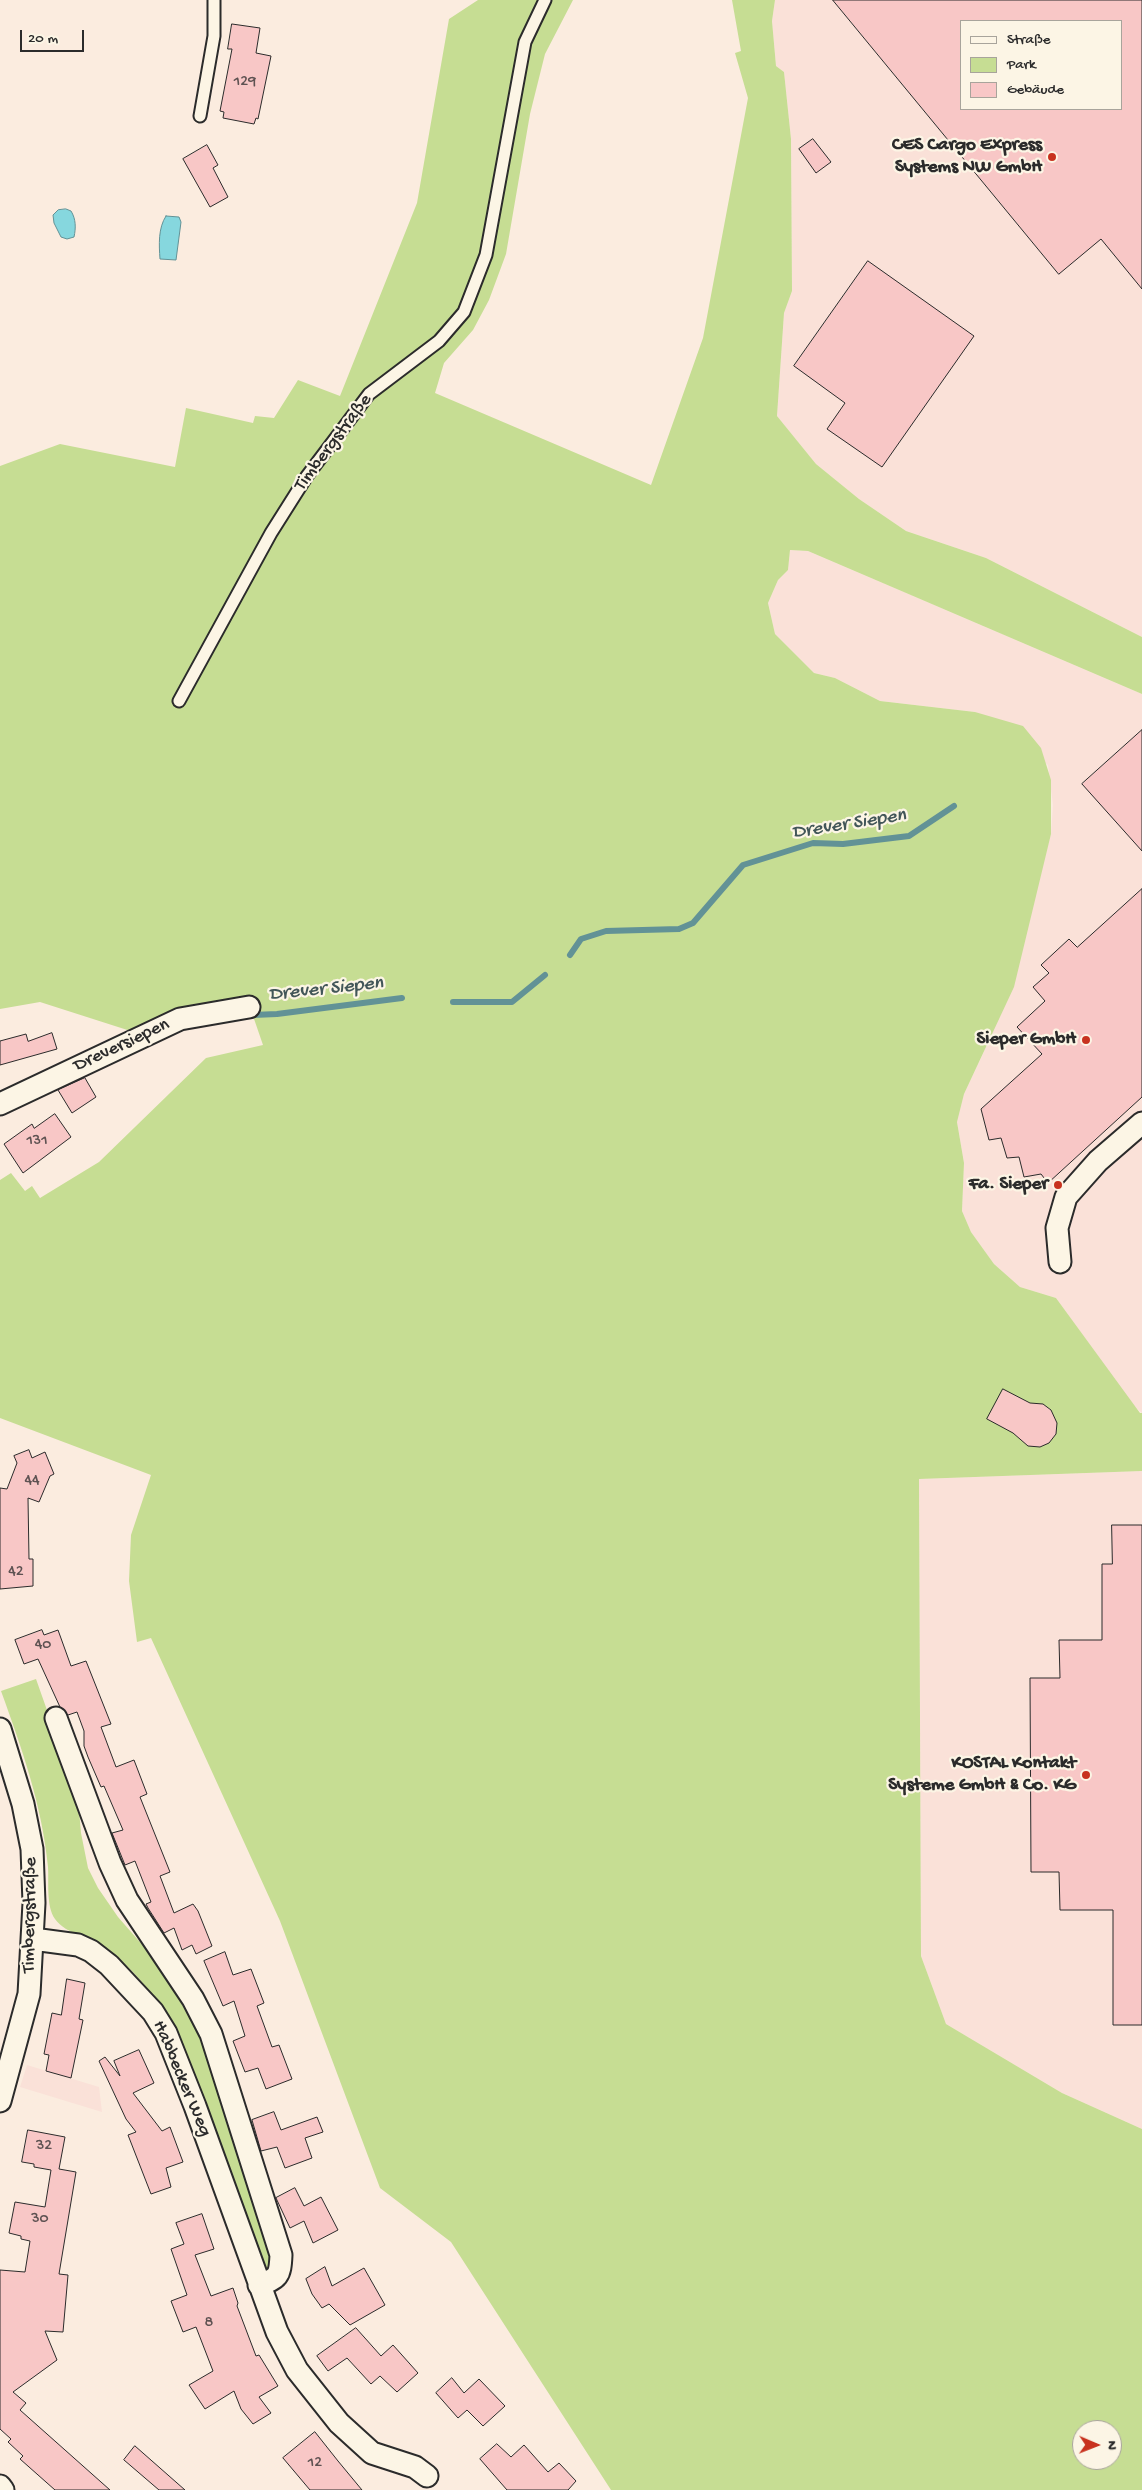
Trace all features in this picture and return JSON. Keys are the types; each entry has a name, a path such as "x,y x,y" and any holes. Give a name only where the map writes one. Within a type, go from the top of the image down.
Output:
{"street":[{"name":"Dreversiepen","path":"0,1104 180,1019 249,1007"},
{"path":"1060,1262 1057,1228 1066,1197 1098,1161 1142,1123"},
{"name":"Habbecker Weg","path":"56,1718 110,1863 127,1900 193,1999 211,2034 281,2255 279,2275 275,2279 259,2285"},
{"name":"Timbergstraße","path":"0,1729 23,1804 32,1849 33,1940 29,1994 0,2101"},
{"name":"Habbecker Weg","path":"33,1940 78,1945 91,1951 109,1965 153,2012 170,2042 277,2332 297,2370 338,2423 372,2453 415,2467 427,2476"},
{"path":"0,2486 3,2490"}],"lane":[{"path":"200,116 214,36 214,0"},
{"name":"Timbergstraße","path":"179,700 272,533 307,476 369,394 439,341 464,312 486,255 525,42 545,0"}],"shaded area":[{"path":"775,0 1142,0 1142,637 986,558 906,531 859,499 816,464 777,416 784,313 792,291 791,139 784,72 776,66 772,21"},
{"path":"790,550 808,551 1142,694 1142,1413 1131,1403 1056,1298 1020,1287 994,1264 971,1232 962,1211 964,1163 957,1122 964,1094 989,1041 1051,834 1053,805 1048,765 975,712 880,701 835,678 814,673 775,634 768,603 778,580 788,570"},
{"path":"1142,1471 1142,2129 1062,2093 946,2024 921,1956 919,1479"},
{"path":"27,2065 99,2087 102,2112 20,2087"}],"green space":[{"path":"478,0 573,0 545,54 530,114 506,254 489,300 473,330 444,363 435,393 651,485 703,338 748,98 735,53 741,51 732,0 775,0 772,21 776,66 784,72 791,139 792,291 784,313 777,416 816,464 859,499 906,531 986,558 1142,637 1142,694 808,551 790,550 788,570 778,580 768,603 775,634 814,673 835,678 880,701 975,712 1023,726 1041,748 1051,780 1051,834 1014,987 964,1094 957,1122 964,1163 962,1211 971,1232 994,1264 1020,1287 1056,1298 1140,1413 1142,1413 1142,1471 919,1479 921,1956 946,2024 1062,2093 1142,2129 1142,2490 611,2490 451,2242 380,2188 280,1921 151,1638 137,1642 129,1581 131,1535 151,1475 0,1418 0,1180 11,1173 25,1191 32,1186 40,1198 99,1162 206,1058 263,1045 252,1013 143,1035 40,1002 0,1009 0,466 60,444 175,467 186,408 253,423 255,416 274,418 298,380 340,396 417,203 449,19"},
{"path":"36,1679 78,1798 81,1833 88,1868 98,1888 118,1917 152,1956 196,2018 271,2246 272,2268 265,2269 189,2062 174,2030 156,2000 121,1961 101,1946 66,1929 52,1914 49,1901 45,1844 36,1799 24,1756 1,1691"}],"water":[{"path":"66,209 71,211 75,220 74,237 67,239 61,237 54,223 53,215 58,210"},
{"path":"166,216 179,217 181,222 176,260 160,259 160,231"}],"building":[{"name":"CES Cargo Express Systems NW GmbH","path":"833,0 1142,0 1142,289 1101,239 1059,274"},
{"path":"232,24 260,28 256,53 271,56 258,119 256,118 254,124 223,118 224,112 220,111 232,49 228,49"},
{"path":"813,139 831,162 816,173 799,149"},
{"path":"207,145 218,165 213,168 228,197 210,207 183,159"},
{"path":"868,261 974,336 882,467 827,429 845,403 794,366"},
{"path":"1142,730 1142,851 1082,784"},
{"name":"Sieper GmbH","path":"1142,889 1142,1097 1048,1183 1041,1174 1024,1177 1019,1157 1007,1158 1001,1138 989,1140 981,1109 1042,1054 1017,1027 1045,1001 1033,987 1049,973 1041,965 1069,939 1077,947"},
{"path":"52,1033 57,1049 0,1065 0,1041 26,1034 28,1041"},
{"path":"85,1078 96,1097 72,1113 58,1090"},
{"path":"55,1114 71,1137 23,1173 4,1144 32,1124 34,1128"},
{"path":"1003,1389 1030,1403 1043,1404 1051,1410 1057,1423 1056,1434 1049,1443 1040,1447 1028,1446 1013,1433 987,1419"},
{"path":"29,1450 32,1458 45,1452 54,1474 50,1476 39,1502 28,1498 29,1559 33,1559 33,1586 0,1589 0,1488 7,1489 17,1463 14,1456"},
{"name":"KOSTAL Kontakt Systeme GmbH & Co. KG","path":"1112,1525 1142,1525 1142,2025 1113,2025 1113,1910 1060,1910 1059,1872 1031,1872 1030,1678 1060,1678 1059,1640 1102,1640 1102,1564 1112,1564"},
{"path":"42,1630 44,1635 58,1630 71,1666 86,1661 111,1724 101,1727 116,1767 134,1760 147,1794 140,1797 170,1872 160,1876 174,1913 193,1904 198,1911 212,1946 196,1954 192,1945 182,1950 174,1928 164,1933 148,1908 146,1904 151,1902 135,1861 125,1865 112,1833 123,1830 104,1786 101,1787 88,1757 84,1746 84,1731 77,1712 68,1715 60,1707 38,1659 24,1664 15,1640"},
{"path":"225,1952 233,1975 251,1969 264,2003 257,2006 272,2047 279,2045 292,2079 266,2089 258,2068 245,2072 233,2041 245,2036 234,2001 223,2006 204,1961"},
{"path":"67,1979 85,1983 79,2019 83,2020 71,2078 46,2071 49,2055 44,2054 52,2013 61,2015"},
{"path":"139,2050 154,2083 133,2093 162,2131 170,2127 183,2162 166,2168 171,2187 151,2194 128,2135 136,2132 126,2119 99,2061 105,2057 120,2076 114,2061"},
{"path":"274,2112 281,2130 317,2117 323,2132 305,2138 312,2158 285,2168 277,2147 261,2151 252,2120"},
{"path":"28,2130 65,2137 59,2169 76,2172 59,2274 68,2275 63,2332 45,2331 57,2360 13,2392 26,2403 20,2410 110,2490 55,2490 20,2459 23,2456 8,2442 11,2439 0,2429 0,2270 25,2272 30,2241 9,2233 15,2202 45,2207 51,2170 34,2167 34,2164 22,2162"},
{"path":"295,2188 304,2206 321,2197 338,2230 313,2243 304,2221 290,2228 276,2198"},
{"path":"202,2214 214,2249 195,2255 211,2296 233,2288 238,2303 237,2306 256,2356 259,2355 278,2386 259,2397 271,2413 253,2424 241,2409 234,2391 205,2409 189,2385 213,2371 196,2327 183,2332 171,2301 187,2295 171,2249 184,2244 176,2223"},
{"path":"325,2267 332,2286 364,2268 385,2305 350,2325 329,2304 322,2308 312,2294 306,2279"},
{"path":"356,2328 381,2356 393,2345 418,2373 397,2392 380,2376 371,2384 347,2358 328,2371 317,2356"},
{"path":"452,2378 464,2393 479,2379 505,2406 483,2426 467,2410 458,2418 436,2393"},
{"path":"315,2432 362,2490 310,2490 283,2458"},
{"path":"497,2444 511,2457 524,2445 548,2472 559,2463 576,2481 568,2490 507,2490 480,2459"},
{"path":"135,2446 185,2490 159,2490 124,2460"}],"waterway":[{"name":"Drever Siepen","path":"570,955 581,939 606,931 679,929 693,923 743,865 813,843 843,844 909,836 954,806"},
{"path":"453,1002 512,1002 545,975"},
{"name":"Drever Siepen","path":"253,1015 277,1014 402,998"}],"place":[{"name":"CES Cargo Express Systems NW GmbH","path":"1052,157"},
{"name":"Sieper GmbH","path":"1086,1040"},
{"name":"Fa. Sieper","path":"1058,1185"},
{"name":"KOSTAL Kontakt Systeme GmbH & Co. KG","path":"1086,1775"}]}
